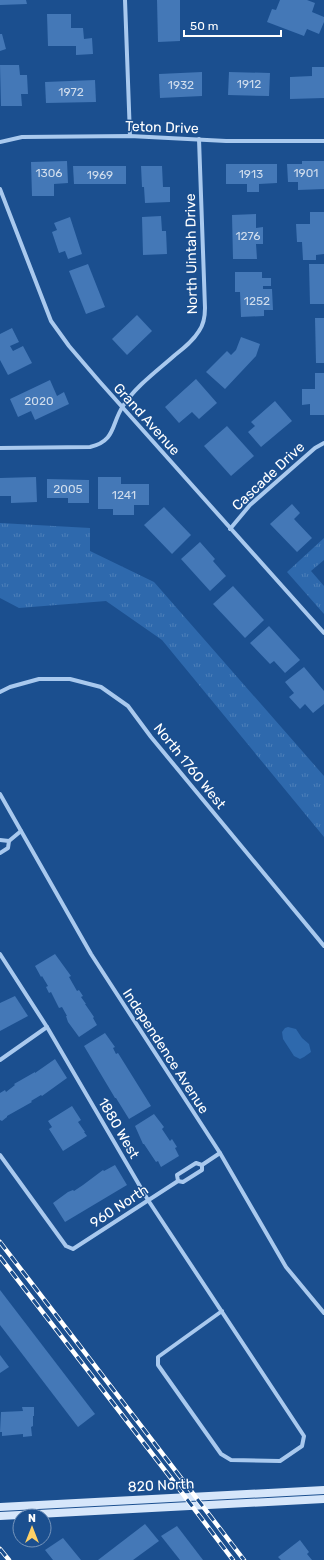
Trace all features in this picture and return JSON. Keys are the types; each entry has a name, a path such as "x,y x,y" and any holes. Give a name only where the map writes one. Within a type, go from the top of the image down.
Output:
{"main road":[{"name":"820 North","path":"0,1507 324,1490"},
{"name":"820 North","path":"0,1516 324,1499"}],"street":[{"path":"125,0 130,136"},
{"name":"Teton Drive","path":"0,142 22,137 130,136 226,141 324,140"},
{"name":"North Uintah Drive","path":"122,407 146,381 193,340 200,331 204,320 205,308 199,139"},
{"name":"Grand Avenue","path":"0,189 51,321 69,346 324,633"},
{"path":"0,448 96,445 108,437 113,430 122,407"},
{"name":"Cascade Drive","path":"230,529 250,505 315,448 324,443"},
{"name":"North 1760 West","path":"0,692 10,687 39,679 70,679 101,687 128,706 151,737 324,946"},
{"name":"Independence Avenue","path":"0,794 91,954 220,1153 286,1267 324,1313"},
{"path":"0,853 8,848 9,841 21,831"},
{"path":"0,840 9,841"},
{"name":"1880 West","path":"0,954 48,1027 148,1200 222,1311 304,1436 302,1446 280,1461 231,1460 221,1454 158,1365 158,1357 222,1311"},
{"path":"0,1060 48,1027"},
{"name":"960 North","path":"0,1155 66,1246 73,1249 178,1181 183,1182 202,1170 202,1165 220,1153"},
{"name":"960 North","path":"178,1181 177,1175 196,1163 202,1165"}],"green space":[{"path":"0,523 90,528 90,551 154,582 324,776 324,837 162,640 106,601 19,608 0,598"},
{"path":"324,538 324,560 311,571 324,586 324,614 287,572"},
{"path":"288,1027 296,1029 302,1038 309,1044 311,1052 300,1059 294,1056 283,1039 282,1032"}],"building":[{"path":"0,0 26,0 27,4 0,5"},
{"path":"157,0 180,0 180,41 158,42"},
{"path":"280,0 307,0 315,3 312,12 324,17 324,22 319,34 307,29 304,36 267,22 272,9 276,10"},
{"path":"47,14 71,14 71,28 83,28 84,39 92,38 93,54 76,55 76,46 48,46"},
{"path":"0,34 2,34 6,49 0,51"},
{"path":"0,65 19,65 20,75 27,75 28,94 21,94 22,106 1,106"},
{"path":"312,67 324,67 324,98 290,99 290,77 312,76"},
{"path":"202,72 202,96 160,98 159,74"},
{"path":"229,72 270,73 269,96 228,95"},
{"path":"95,80 96,102 46,103 45,82"},
{"path":"67,161 68,183 54,184 54,196 32,196 31,162"},
{"path":"302,161 324,161 324,189 298,190 298,182 288,182 287,164 302,164"},
{"path":"226,164 277,164 277,183 259,184 259,192 247,192 247,184 226,184"},
{"path":"73,166 126,166 126,184 74,184"},
{"path":"141,166 162,166 163,187 170,187 170,202 145,203 144,187 142,187"},
{"path":"310,212 324,212 324,254 316,255 316,260 303,260 302,242 297,242 296,224 310,224"},
{"path":"256,214 256,228 263,227 263,244 256,244 257,259 233,259 232,215"},
{"path":"161,216 162,231 166,231 167,254 143,255 142,217"},
{"path":"70,217 82,254 68,259 65,251 59,253 52,232 57,230 54,223"},
{"path":"88,264 105,307 86,314 69,271"},
{"path":"309,264 324,264 324,304 310,304"},
{"path":"235,272 262,272 262,278 271,278 271,286 263,286 263,289 272,289 273,310 264,310 264,316 241,317 240,292 235,292"},
{"path":"137,315 152,331 127,355 112,339"},
{"path":"315,318 324,318 324,363 316,363"},
{"path":"12,328 19,342 10,346 13,351 23,346 32,363 8,375 0,360 0,334"},
{"path":"241,337 260,344 256,356 225,389 206,372 227,351 231,355 236,350"},
{"path":"315,373 324,373 324,415 310,415 310,404 302,405 302,389 315,389"},
{"path":"196,379 217,403 199,419 192,412 179,423 165,407"},
{"path":"50,380 57,396 64,392 69,404 35,420 31,411 18,417 10,399"},
{"path":"275,401 292,421 261,447 248,432 255,426 251,422"},
{"path":"227,426 254,456 231,476 204,446"},
{"path":"36,477 37,502 11,503 11,496 0,496 0,478"},
{"path":"98,477 121,477 121,484 149,484 149,505 134,505 134,515 113,515 113,509 98,509"},
{"path":"47,479 89,480 89,503 68,503 68,498 47,498"},
{"path":"292,504 300,513 294,519 312,538 297,552 270,524"},
{"path":"164,507 191,535 172,554 144,525"},
{"path":"200,542 215,559 213,561 226,576 210,591 181,559"},
{"path":"233,586 264,620 245,638 213,604"},
{"path":"269,626 300,660 285,673 274,661 270,664 250,643"},
{"path":"304,667 324,691 324,704 313,713 305,704 300,709 289,697 294,693 285,682"},
{"path":"55,954 71,976 69,977 77,991 79,990 83,996 81,997 94,1017 93,1018 97,1025 79,1037 68,1022 67,1016 62,1007 59,1008 51,992 49,993 46,987 48,986 35,966"},
{"path":"15,996 28,1016 0,1031 0,1003"},
{"path":"105,1033 115,1047 113,1048 116,1054 118,1053 151,1106 129,1119 84,1046"},
{"path":"55,1059 67,1078 42,1096 41,1095 31,1101 32,1102 7,1116 2,1121 0,1120 0,1093 5,1090 6,1092 15,1085 14,1084 35,1073"},
{"path":"72,1106 81,1120 78,1122 87,1136 63,1151 49,1129 52,1127 48,1121"},
{"path":"154,1114 164,1127 162,1129 170,1141 172,1139 177,1147 175,1148 179,1156 161,1167 158,1161 156,1162 143,1144 135,1126"},
{"path":"115,1165 127,1185 65,1222 53,1203 68,1192 74,1191 103,1170 104,1171"},
{"path":"0,1290 95,1414 78,1427 0,1325"},
{"path":"0,1355 9,1367 0,1373"},
{"path":"22,1407 34,1407 33,1426 31,1427 32,1436 23,1437 23,1434 2,1436 2,1432 0,1432 1,1412 23,1411"},
{"path":"145,1524 159,1541 133,1560 98,1560"},
{"path":"177,1526 203,1560 180,1560 161,1536"},
{"path":"63,1538 81,1560 53,1560 45,1550 52,1548 52,1545"},
{"path":"300,1540 309,1552 307,1554 312,1560 281,1560 278,1557"}],"railway":[{"path":"0,1242 244,1560"},
{"path":"0,1257 233,1560"},
{"path":"0,1549 9,1560"}]}
